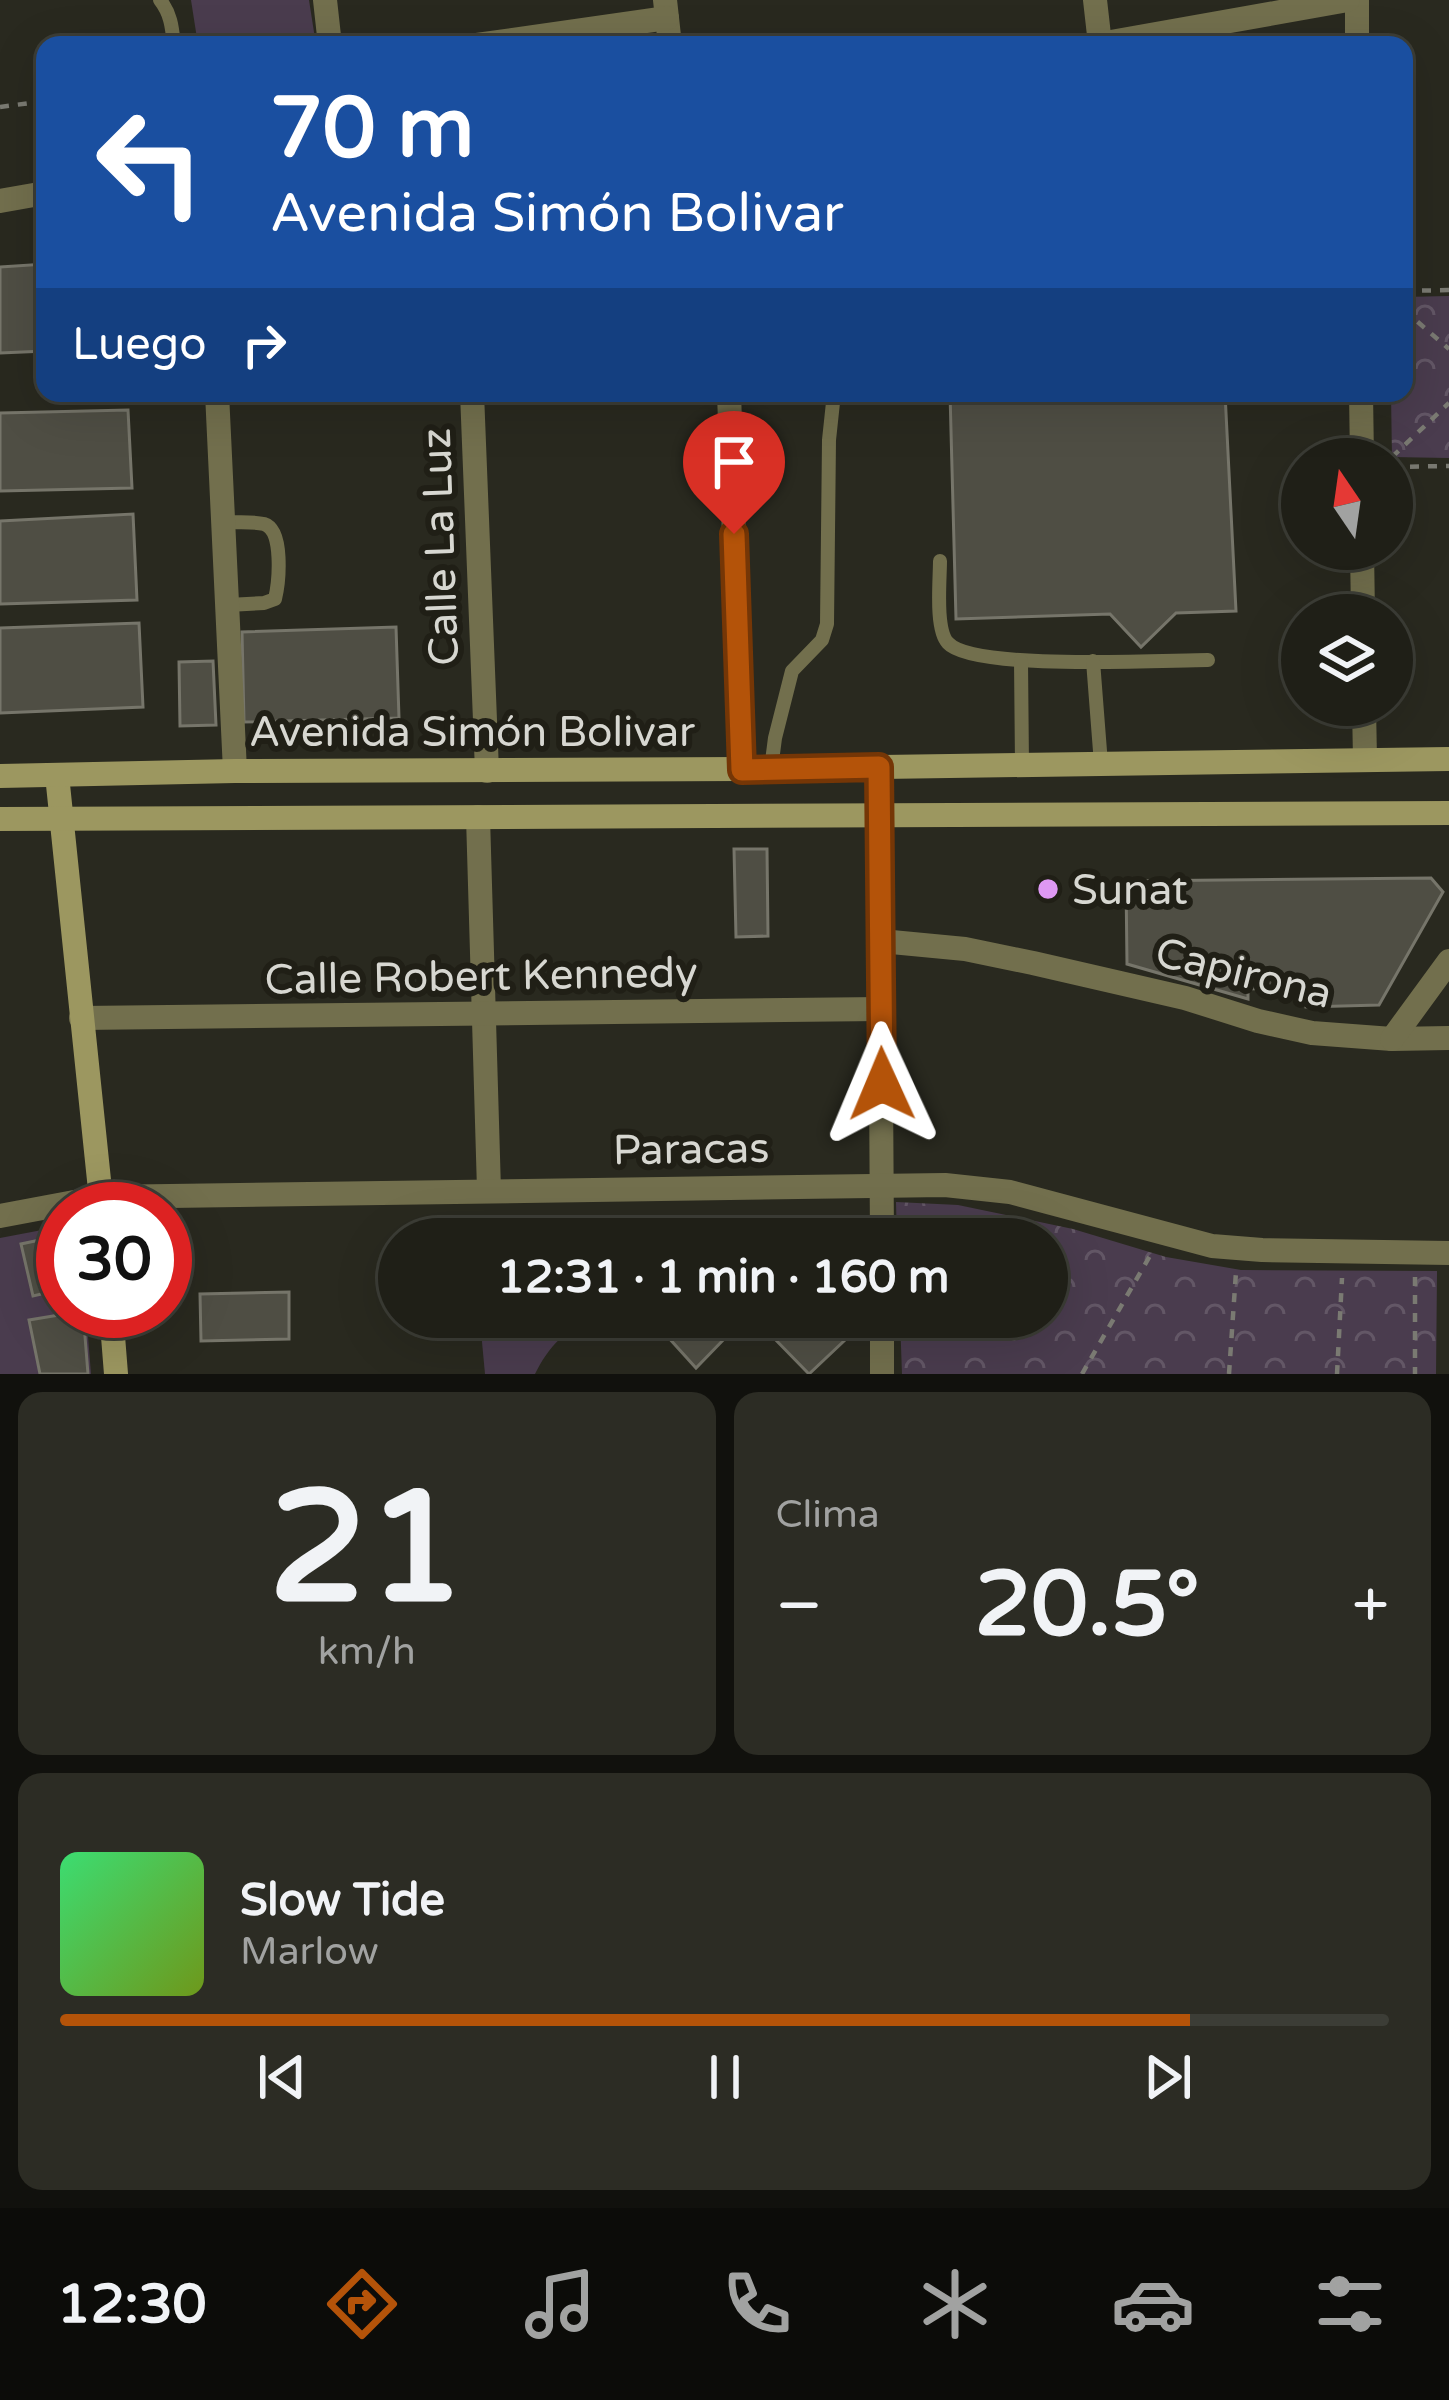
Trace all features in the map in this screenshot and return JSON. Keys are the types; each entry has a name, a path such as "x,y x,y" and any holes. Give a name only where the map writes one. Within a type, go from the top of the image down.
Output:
{"main road":[{"name":"Avenida Simón Bolivar","path":"0,776 1449,759"},
{"path":"57,775 99,1182"},
{"name":"Avenida Simón Bolivar","path":"0,819 1449,813"},
{"path":"113,1338 116,1374"}],"street":[{"path":"325,0 329,36"},
{"path":"1095,0 1097,36"},
{"path":"1148,36 1352,0 1356,36"},
{"path":"524,36 666,9"},
{"path":"0,201 36,195"},
{"path":"217,402 236,771"},
{"name":"Calle La Luz","path":"472,402 487,771"},
{"path":"729,402 742,770"},
{"path":"1361,402 1361,438"},
{"path":"1364,726 1365,760"},
{"path":"879,767 882,1218"},
{"path":"478,818 489,1190"},
{"name":"Capirona","path":"881,941 1033,962 1312,1033 1392,1040 1449,1038"},
{"path":"1392,1040 1449,961"},
{"name":"Calle Robert Kennedy","path":"81,1018 881,1009"},
{"name":"Paracas","path":"192,1200 489,1190 945,1185 1010,1192 1212,1246 1449,1253"},
{"name":"Paracas","path":"0,1216 36,1211"},
{"path":"882,1338 882,1374"}],"lane":[{"path":"160,0 173,36"},
{"path":"771,769 792,671 822,640 827,623 833,402"},
{"path":"224,522 267,524 277,540 275,599 228,605"},
{"path":"940,561 941,629 944,641 959,652 1021,661 1208,660"},
{"path":"1021,661 1022,765"},
{"path":"1093,662 1101,764"}],"path":[{"path":"0,107 36,102"},
{"path":"1413,291 1449,290"},
{"path":"1413,318 1449,349"},
{"path":"1413,438 1449,403"},
{"path":"1413,467 1449,466"},
{"path":"1082,1374 1162,1234"},
{"path":"1229,1374 1238,1248"},
{"path":"1337,1374 1343,1251"},
{"path":"1414,1253 1415,1374"}],"green space":[{"path":"191,0 309,0 315,36 197,36"},
{"path":"1449,296 1449,458 1413,457 1413,438 1392,438 1391,402 1413,402 1413,297"},
{"path":"896,1202 958,1205 1020,1218 896,1218"},
{"path":"1068,1228 1166,1257 1241,1270 1437,1271 1436,1374 902,1374 901,1338 1068,1338"},
{"path":"36,1231 36,1338 88,1338 91,1374 0,1374 0,1238"},
{"path":"482,1338 561,1338 535,1374 485,1374"}],"building":[{"path":"36,265 36,351 0,353 0,267"},
{"path":"950,402 1225,402 1236,611 1176,613 1141,647 1110,614 956,619"},
{"path":"128,410 132,488 0,491 0,413"},
{"path":"133,514 137,600 0,604 0,521"},
{"path":"139,623 143,707 0,713 0,628"},
{"path":"396,627 399,718 244,722 242,632"},
{"path":"213,661 216,725 180,726 179,662"},
{"path":"734,849 767,849 768,936 736,937"},
{"path":"1431,878 1443,892 1379,1005 1306,1007 1305,987 1248,989 1248,999 1127,964 1126,881"},
{"path":"36,1241 36,1295 33,1296 21,1244"},
{"path":"289,1292 289,1339 201,1341 200,1294"},
{"path":"36,1319 36,1338 85,1338 88,1374 40,1374 29,1320"},
{"path":"669,1338 725,1338 696,1368"},
{"path":"774,1338 845,1340 809,1374"}],"place":[{"name":"Sunat","path":"1048,889"}],"route":[{"path":"734,534 742,770 879,767 882,1084"}]}
